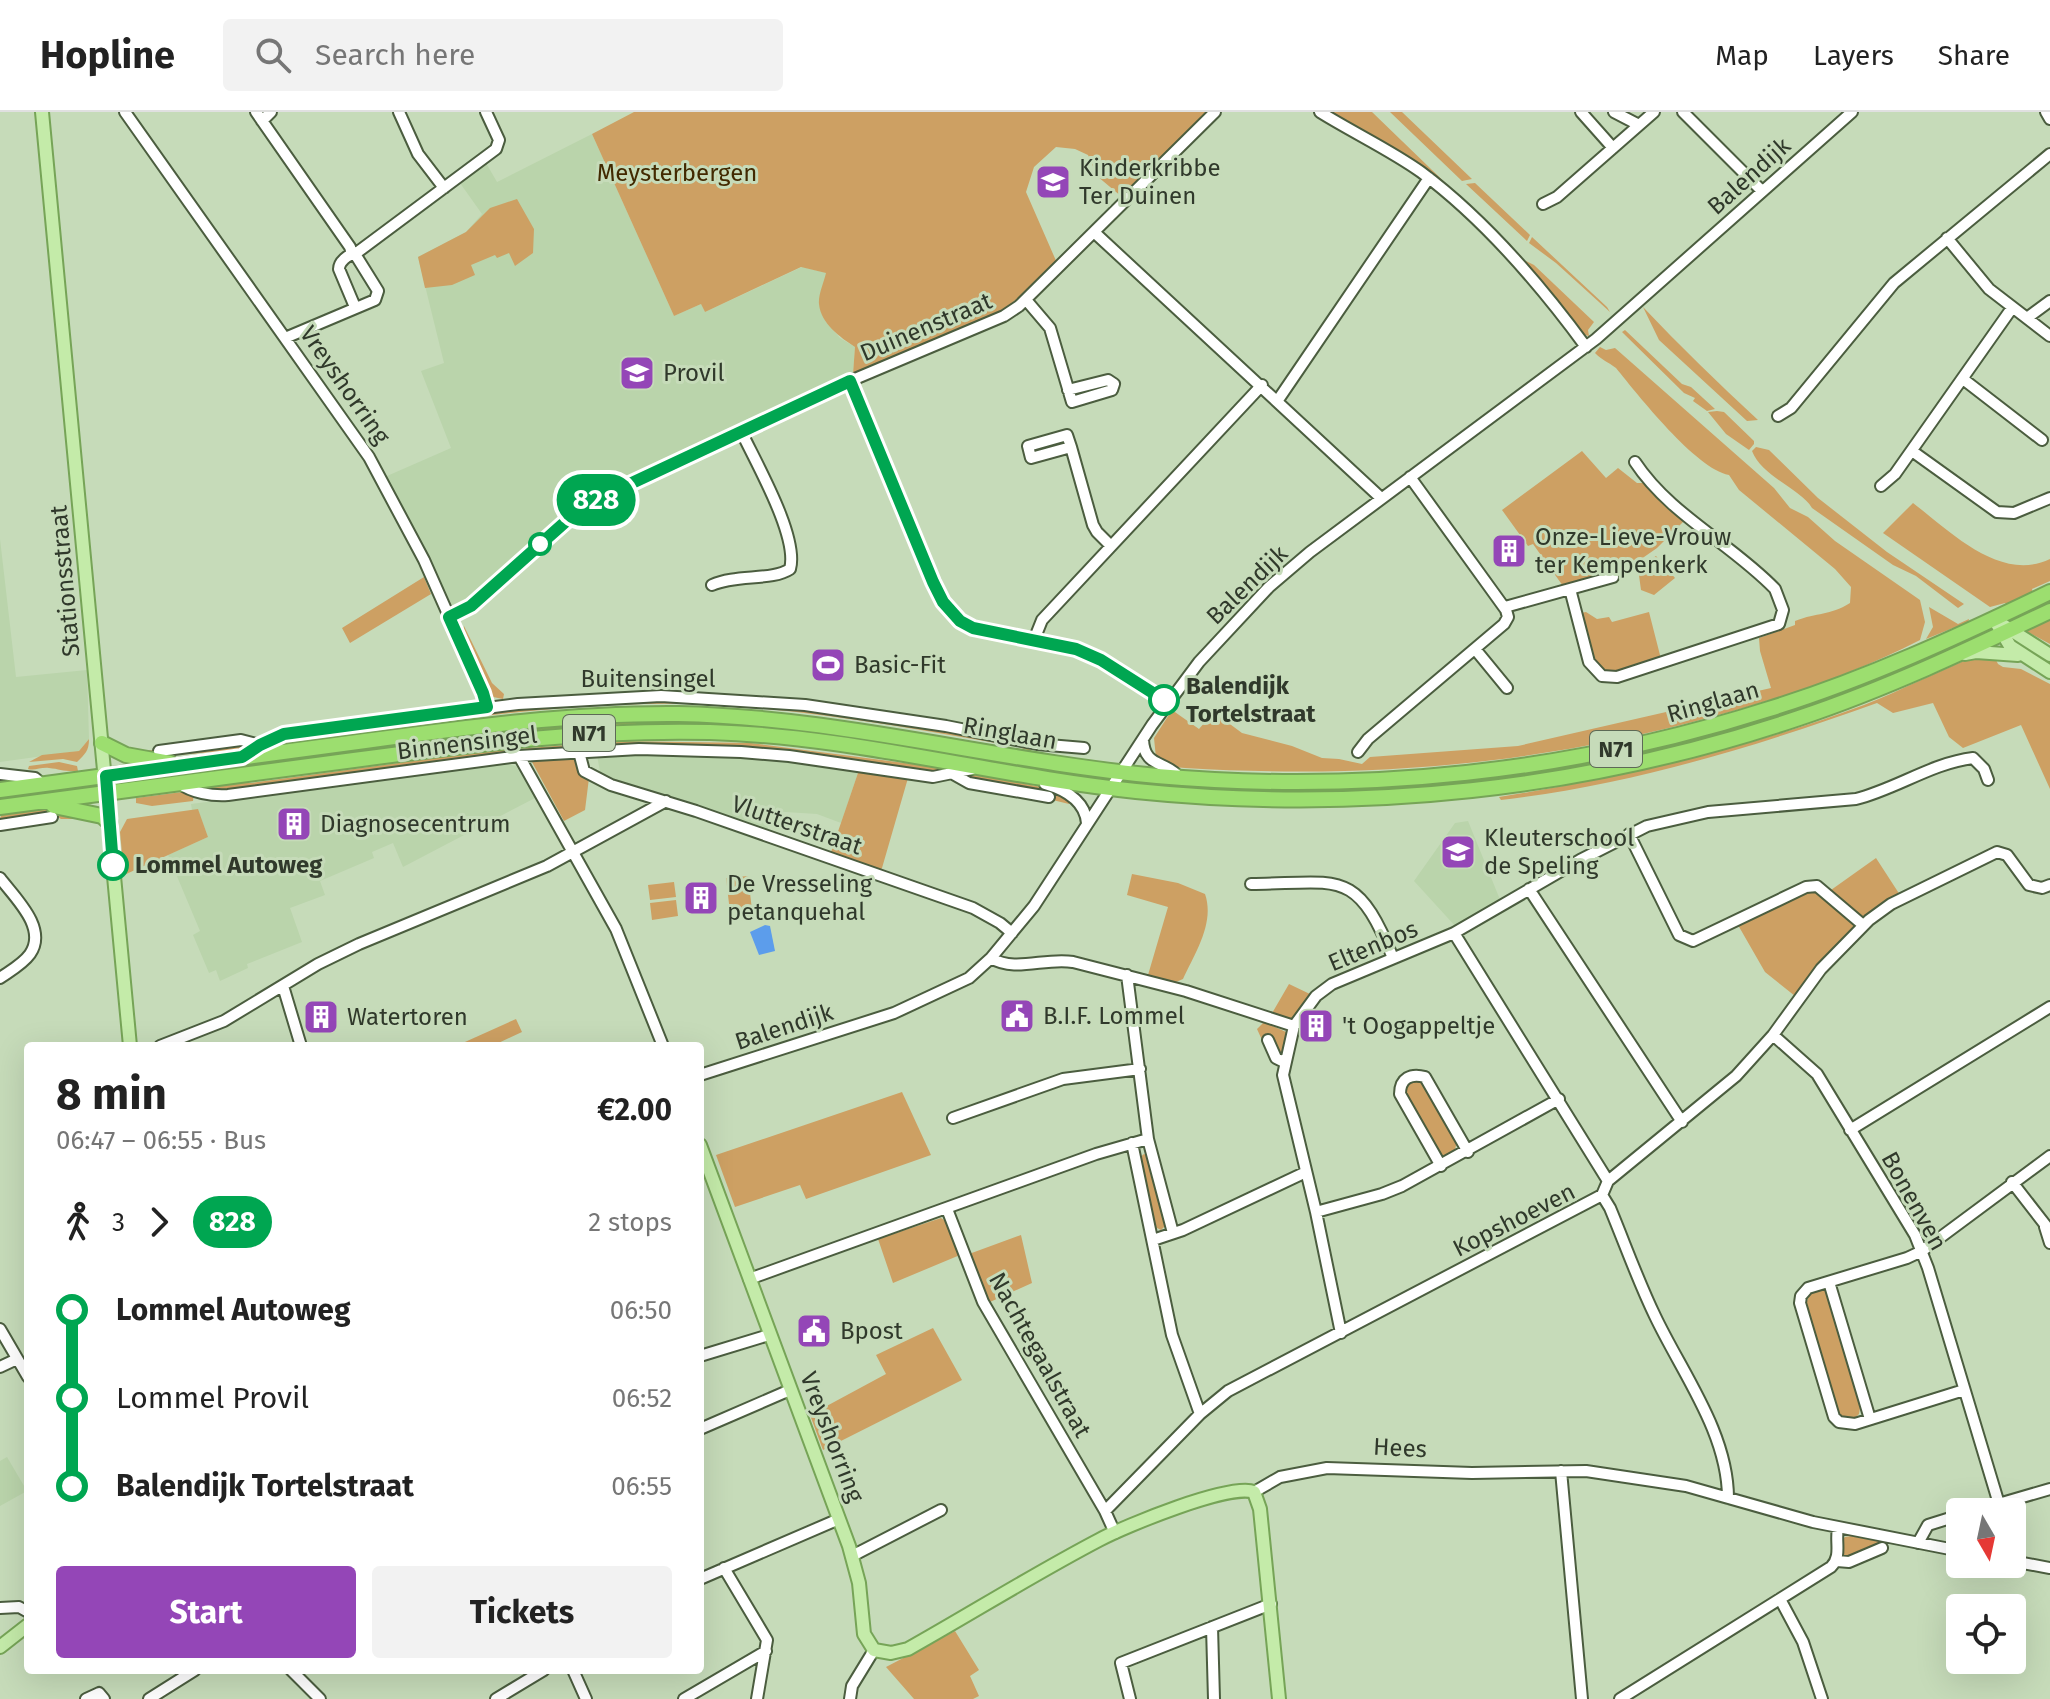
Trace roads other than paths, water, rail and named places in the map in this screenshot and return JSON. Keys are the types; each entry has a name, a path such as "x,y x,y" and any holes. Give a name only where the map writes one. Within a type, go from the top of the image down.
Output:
{"highway":[{"name":"N71","path":"1994,619 2050,592"},
{"name":"N71","path":"2005,632 2050,611"},
{"name":"Ringlaan","path":"0,790 540,719 682,714 823,725 1121,772 1295,782 1374,781 1498,770 1585,756 1666,738 1772,709 1890,665 1994,619"},
{"name":"Ringlaan","path":"0,807 497,741 638,731 716,732 793,738 1036,777 1191,796 1275,800 1415,796 1512,786 1650,761 1756,732 1844,703 2005,632"},
{"path":"102,743 126,755 168,761 178,766"},
{"path":"49,800 54,806 102,816 110,823"}],"main road":[{"name":"Stationsstraat","path":"42,112 130,1042"},
{"name":"Ringlaan","path":"1994,619 2005,632 2010,646 2050,672"},
{"path":"2005,632 2050,655"},
{"name":"Ringlaan","path":"1954,656 1976,652 2023,655"},
{"name":"Vreyshorring","path":"704,1156 852,1556 859,1583 864,1634 874,1650"},
{"name":"Hees","path":"874,1650 891,1653 908,1649 1115,1533 1225,1492 1242,1489 1254,1492"},
{"path":"1254,1492 1260,1509 1279,1699"},
{"path":"0,1647 24,1628"}],"street":[{"name":"Vreyshorring","path":"125,112 356,437 382,479 424,560 487,707"},
{"path":"271,112 259,116 378,291 375,300 285,338"},
{"path":"399,112 418,154 444,188"},
{"path":"355,307 339,265 496,149 499,140 486,112"},
{"name":"Duinenstraat","path":"449,617 471,606 588,505 850,381 995,320 1027,301 1215,112"},
{"path":"1320,112 1429,178 1531,274 1586,347"},
{"path":"1581,112 1613,148"},
{"path":"1614,112 1639,125"},
{"path":"1543,204 1557,197 1654,112"},
{"path":"1683,112 1762,191"},
{"name":"Balendijk","path":"704,1074 913,1006 969,978 991,958 1042,894 1168,702 1220,638 1269,587 1381,498 1586,347 1852,112"},
{"path":"1778,416 1791,408 1894,283 2050,154"},
{"path":"1278,400 1429,178"},
{"path":"1095,233 1381,498"},
{"path":"1947,238 1989,289 2050,336"},
{"path":"1027,301 1050,328 1068,390"},
{"path":"2027,318 2050,301"},
{"path":"1881,486 1895,474 1912,451 2012,308"},
{"path":"1963,379 2042,440"},
{"path":"850,381 933,582 950,612 973,628 1064,646 1089,655 1168,702"},
{"path":"1034,640 1042,620 1262,385"},
{"path":"712,585 727,578 779,575 790,569 792,564 789,536 741,431"},
{"path":"1071,447 1094,529 1111,546"},
{"path":"1912,451 1997,512 2014,513 2050,498"},
{"path":"1570,589 1589,662 1597,673 1609,678 1779,624 1783,610 1775,589 1638,476 1635,462"},
{"path":"1358,752 1368,739 1507,621 1509,613 1410,477"},
{"path":"1505,607 1613,577"},
{"path":"1475,649 1507,688"},
{"name":"Buitensingel","path":"242,757 284,734 487,707 612,697 755,700 849,710 1037,744 1084,748"},
{"path":"1143,739 1143,749 1149,758 1173,770 1179,777"},
{"name":"Buitensingel","path":"159,751 241,740 260,745"},
{"name":"Buitensingel","path":"1037,744 1065,764"},
{"name":"Binnensingel","path":"179,783 186,789 217,796 519,756 639,749 741,752 815,759 933,777 978,767"},
{"name":"Vlutterstraat","path":"579,752 581,765 589,774 611,785 666,801 973,908 1012,933"},
{"path":"519,756 616,929 661,1042"},
{"name":"Eltenbos","path":"1294,1026 1321,991 1454,933 1629,834 1672,818 1856,799 1879,793 1956,760 1973,758 1984,769 1988,780"},
{"path":"0,774 35,778 42,784"},
{"name":"Binnensingel","path":"953,774 969,783 1049,797"},
{"path":"1036,777 1042,783 1071,795 1083,808 1087,823"},
{"path":"170,1042 224,1021 318,964 359,944 500,887 666,801"},
{"path":"0,825 52,817"},
{"path":"1629,834 1679,935 1684,939 1693,941 1806,887 1817,886 1863,925"},
{"name":"Kopshoeven","path":"1105,1511 1200,1414 1228,1391 1602,1195 1608,1181 1736,1076 1773,1035 1821,969 1863,925 1891,904 1997,852 2007,855 2029,885 2042,888 2050,885"},
{"path":"0,878 32,921 36,937 27,958 0,978"},
{"path":"1251,884 1339,883 1346,886 1371,909 1393,958"},
{"path":"1529,889 1682,1122"},
{"path":"1454,933 1608,1181"},
{"path":"991,958 1004,965 1059,960 1127,975 1294,1026 1284,1062 1285,1087 1316,1212 1341,1333"},
{"path":"1127,975 1148,1139 1173,1233"},
{"path":"283,986 300,1042"},
{"path":"1850,1130 2050,1007"},
{"name":"Bonenven","path":"1773,1035 1817,1074 1922,1251 1997,1498"},
{"path":"1268,1040 1276,1058 1284,1062"},
{"path":"953,1118 1063,1079 1140,1069"},
{"path":"1441,1166 1400,1094 1405,1079 1415,1075 1425,1077 1468,1152"},
{"path":"1316,1212 1382,1194 1468,1152 1559,1099"},
{"path":"749,1279 1148,1139"},
{"path":"1132,1143 1172,1335 1200,1414"},
{"path":"1964,1390 1870,1419 1849,1424 1839,1422 1834,1417 1800,1303 1803,1292 1922,1251 2050,1156"},
{"path":"1153,1240 1306,1172"},
{"path":"2012,1182 2048,1229 2050,1243"},
{"path":"1602,1195 1656,1318 1709,1421 1723,1459 1728,1498"},
{"name":"Nachtegaalstraat","path":"947,1209 983,1302 1115,1533"},
{"path":"1829,1282 1870,1419"},
{"path":"0,1329 24,1370"},
{"path":"704,1355 769,1335"},
{"path":"0,1367 17,1359"},
{"path":"704,1427 790,1390"},
{"name":"Hees","path":"1254,1492 1280,1477 1327,1468 1472,1473 1586,1471 1686,1486 1838,1528 1946,1548"},
{"path":"1561,1471 1582,1699"},
{"path":"2019,1498 2050,1489"},
{"path":"852,1556 941,1510"},
{"path":"704,1577 839,1519"},
{"path":"1918,1543 1928,1525 1946,1519"},
{"path":"1837,1561 1838,1528"},
{"path":"1620,1699 1837,1561 1849,1562 1882,1548"},
{"path":"2026,1564 2050,1568"},
{"path":"724,1568 767,1640 757,1699"},
{"path":"1780,1599 1803,1642 1822,1699"},
{"path":"1130,1699 1121,1663 1271,1604"},
{"path":"0,1608 19,1607 24,1610"},
{"path":"1212,1627 1214,1699"},
{"path":"850,1699 852,1686 874,1650"},
{"path":"684,1699 766,1651"},
{"path":"149,1699 188,1674"},
{"path":"295,1674 320,1699"},
{"path":"496,1699 537,1674"},
{"path":"575,1674 586,1699"},
{"path":"86,1699 99,1693 104,1699"}],"water":[{"path":"770,926 775,951 759,955 750,932"}],"place":[{"name":"Kinderkribbe Ter Duinen","path":"1053,182"},
{"name":"Provil","path":"637,373"},
{"name":"Onze-Lieve-Vrouw ter Kempenkerk","path":"1509,551"},
{"name":"Basic-Fit","path":"828,665"},
{"name":"Balendijk Tortelstraat","path":"1164,700"},
{"name":"Diagnosecentrum","path":"294,824"},
{"name":"Kleuterschool de Speling","path":"1458,852"},
{"name":"Lommel Autoweg","path":"113,865"},
{"name":"De Vresseling petanquehal","path":"701,898"},
{"name":"B.I.F. Lommel","path":"1017,1016"},
{"name":"Watertoren","path":"321,1017"},
{"name":"'t Oogappeltje","path":"1316,1026"},
{"name":"Bpost","path":"814,1331"}],"park label":[{"name":"Meysterbergen","path":"677,173"}]}
